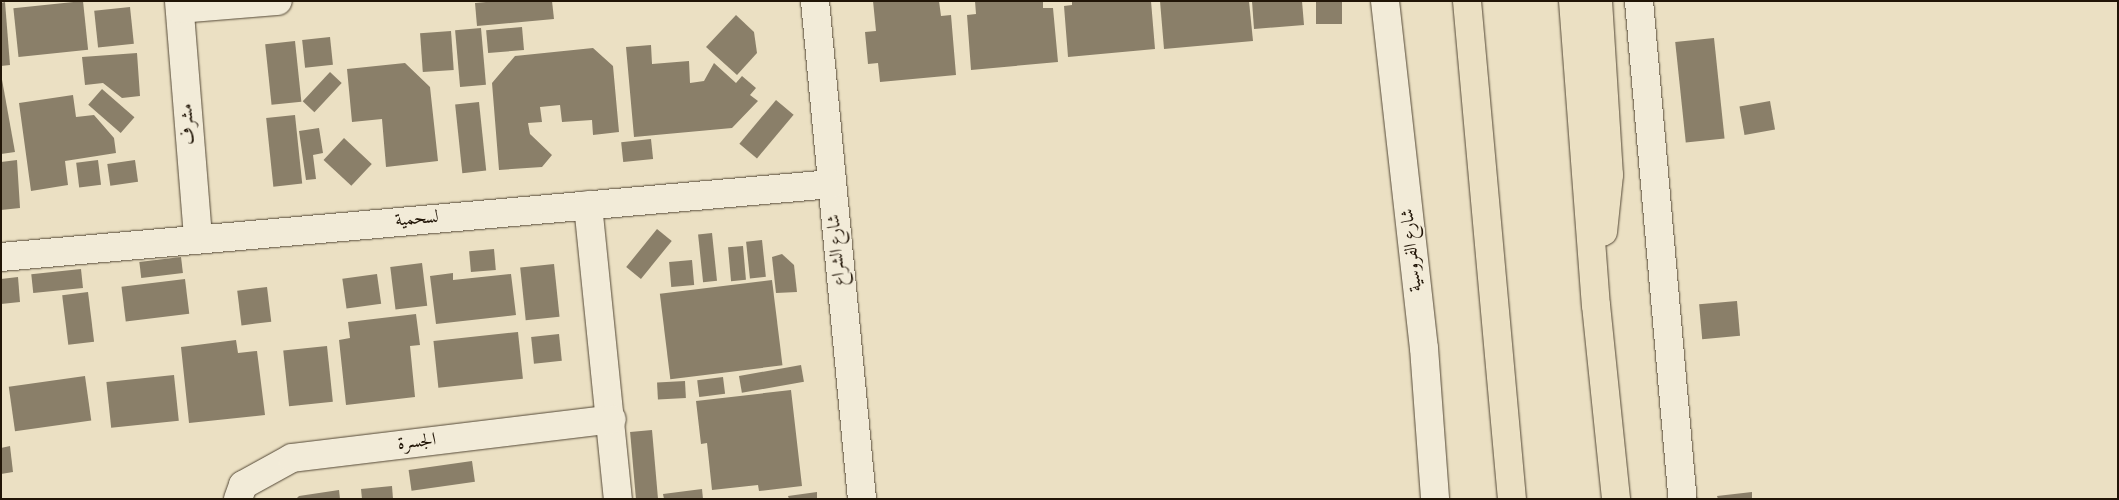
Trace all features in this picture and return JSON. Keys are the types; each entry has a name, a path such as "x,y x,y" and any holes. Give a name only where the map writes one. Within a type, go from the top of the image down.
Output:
{"highway":[{"path":"1467,1 1512,499"},
{"path":"1573,1 1596,305 1616,499"},
{"path":"1596,305 1609,175 1598,1"}],"street":[{"name":"مشرف","path":"198,239 180,5 278,1"},
{"name":"شارع الشراع","path":"815,1 862,499"},
{"name":"شارع الفروسية","path":"1385,1 1424,348 1435,499"},
{"path":"1639,1 1682,499"},
{"name":"لسحمية","path":"1,256 832,184"},
{"path":"588,205 612,419 618,499"},
{"name":"الجسرة","path":"238,499 243,485 292,458 612,419"}],"building":[{"path":"83,1 88,50 19,57 13,8"},
{"path":"552,1 554,19 477,26 475,3"},
{"path":"873,1 939,1 941,16 951,15 956,75 880,82 878,63 868,64 865,32 876,31"},
{"path":"975,1 1043,1 1043,8 1053,8 1058,62 971,70 967,15 976,14"},
{"path":"1072,1 1151,1 1155,49 1068,57 1064,6 1072,5"},
{"path":"1160,1 1249,1 1253,41 1164,49"},
{"path":"1252,1 1302,1 1304,25 1254,29"},
{"path":"1316,1 1342,1 1342,24 1316,24"},
{"path":"5,2 10,65 1,66 1,3"},
{"path":"130,7 134,44 98,48 94,11"},
{"path":"736,15 754,32 757,53 737,75 706,47"},
{"path":"522,27 524,50 488,53 486,30"},
{"path":"481,28 486,85 460,87 455,30"},
{"path":"451,31 454,70 423,72 420,33"},
{"path":"330,37 333,65 305,68 302,40"},
{"path":"1714,38 1725,138 1686,143 1675,42"},
{"path":"295,41 301,102 272,105 265,44"},
{"path":"651,45 652,64 689,61 690,83 704,81 714,63 736,83 742,76 756,88 750,95 758,101 732,128 634,137 626,47"},
{"path":"593,48 613,66 619,132 593,135 592,120 562,122 560,105 540,107 542,122 528,123 530,134 552,155 542,167 499,170 492,83 515,56"},
{"path":"137,53 140,96 122,98 103,83 85,85 82,57"},
{"path":"405,63 430,87 438,161 386,167 382,119 352,122 347,69"},
{"path":"330,72 342,83 314,112 303,101"},
{"path":"1,74 15,152 1,154"},
{"path":"102,89 134,117 121,133 88,105"},
{"path":"73,95 76,117 94,115 114,138 116,153 65,161 68,185 31,191 19,103"},
{"path":"776,100 794,115 757,158 739,144"},
{"path":"1770,101 1775,130 1745,135 1739,106"},
{"path":"479,102 486,171 462,173 455,105"},
{"path":"295,115 302,184 273,187 266,118"},
{"path":"319,128 323,153 313,155 316,179 306,180 299,131"},
{"path":"344,138 372,164 351,186 324,160"},
{"path":"651,139 653,159 623,162 621,142"},
{"path":"17,160 20,208 1,210 1,162"},
{"path":"98,160 101,185 79,187 76,163"},
{"path":"135,160 138,182 110,186 107,164"},
{"path":"657,229 672,241 641,279 626,267"},
{"path":"712,233 717,281 703,282 698,234"},
{"path":"762,240 766,277 750,278 746,242"},
{"path":"743,246 746,280 731,281 728,247"},
{"path":"494,249 496,270 471,272 469,251"},
{"path":"782,254 794,265 797,292 776,293 772,257"},
{"path":"181,257 183,273 141,278 139,262"},
{"path":"692,260 694,285 671,287 669,262"},
{"path":"422,263 427,306 395,310 390,267"},
{"path":"554,264 560,317 526,320 520,268"},
{"path":"81,269 83,288 33,293 31,274"},
{"path":"453,273 453,280 511,274 516,315 436,324 430,276"},
{"path":"377,274 381,304 347,309 342,279"},
{"path":"18,277 20,302 1,304 1,279"},
{"path":"185,279 189,314 126,322 121,287"},
{"path":"772,280 782,365 670,379 660,294"},
{"path":"267,287 271,322 241,325 237,291"},
{"path":"88,292 94,342 68,345 62,295"},
{"path":"1737,301 1740,336 1702,339 1699,304"},
{"path":"416,314 420,345 410,346 415,397 346,405 339,340 350,338 348,322"},
{"path":"518,332 523,379 438,388 433,341"},
{"path":"559,334 562,361 534,364 531,337"},
{"path":"236,340 238,353 257,351 265,415 189,423 181,347"},
{"path":"327,346 333,402 289,406 283,351"},
{"path":"801,365 804,382 742,393 739,376"},
{"path":"174,375 179,421 111,428 106,382"},
{"path":"85,376 91,421 15,431 9,387"},
{"path":"723,377 725,394 699,397 697,380"},
{"path":"685,381 686,398 658,399 657,382"},
{"path":"791,390 802,486 759,491 758,485 712,490 707,443 701,444 696,401"},
{"path":"652,430 658,499 636,499 630,432"},
{"path":"10,446 13,472 1,474 1,448"},
{"path":"472,461 475,482 412,491 409,470"},
{"path":"392,486 393,499 362,499 361,489"},
{"path":"702,489 703,499 664,499 663,494"},
{"path":"339,490 340,499 296,499 299,496"},
{"path":"817,492 817,499 789,499 788,496"},
{"path":"1752,492 1752,499 1718,499 1717,496"}]}
